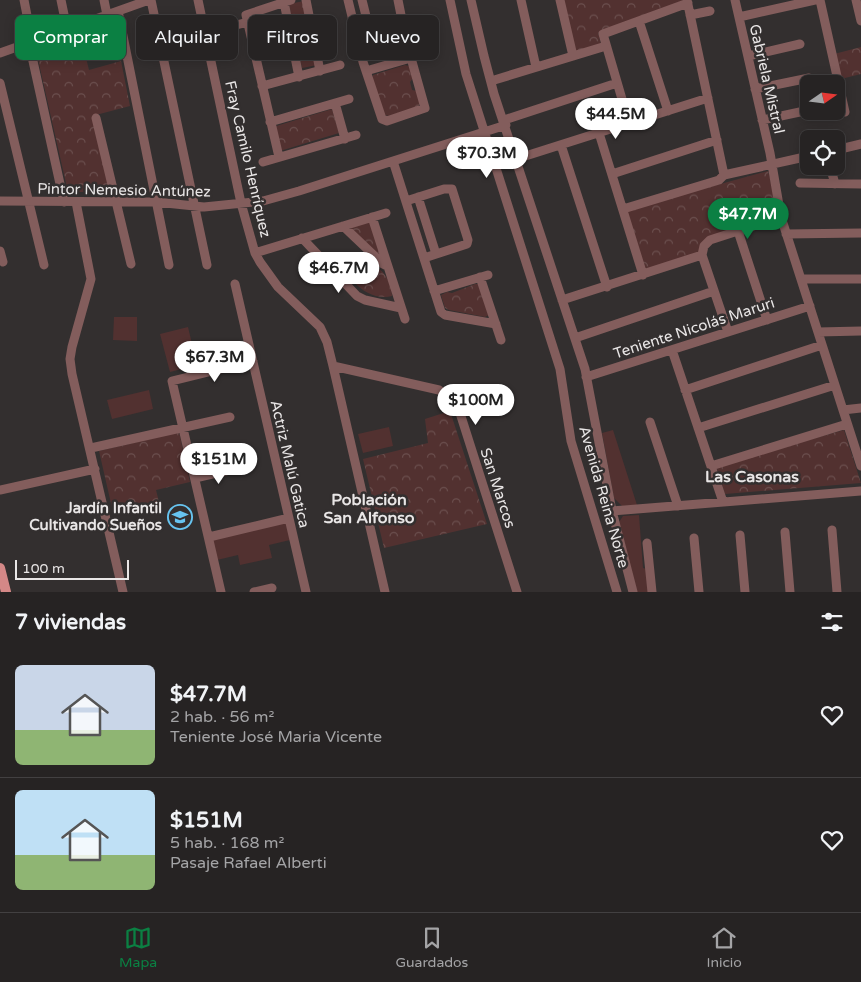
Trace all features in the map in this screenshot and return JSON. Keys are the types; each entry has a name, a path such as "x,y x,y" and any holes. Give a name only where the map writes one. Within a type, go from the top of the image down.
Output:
{"main road":[{"path":"0,568 6,592"}],"street":[{"path":"24,0 26,15"},
{"path":"61,0 64,15"},
{"path":"104,0 107,15 150,0 207,265"},
{"name":"Fray Camilo Henríquez","path":"198,0 201,15"},
{"path":"306,0 320,71"},
{"path":"348,0 351,15"},
{"path":"362,0 366,15"},
{"path":"398,0 401,15"},
{"name":"Avenida Reina Norte","path":"450,0 462,60 555,351 564,389 571,441 617,592"},
{"name":"Avenida Reina Norte","path":"471,0 491,81 586,377 612,511 633,592"},
{"path":"521,0 536,67"},
{"path":"560,0 573,56"},
{"name":"Gabriela Mistral","path":"735,0 762,120 781,218 847,424 859,451 861,466"},
{"path":"739,17 774,5 814,0 835,75"},
{"path":"856,0 861,21"},
{"path":"238,24 248,22 246,15 287,1 298,77"},
{"path":"629,123 603,34 687,2 724,175"},
{"path":"690,15 710,10"},
{"path":"118,11 168,265"},
{"path":"639,21 668,111"},
{"path":"748,56 800,44"},
{"path":"491,81 606,46"},
{"path":"0,53 15,48"},
{"path":"34,60 64,202"},
{"name":"Fray Camilo Henríquez","path":"211,60 242,203 255,253 278,287 320,327 327,342 385,592"},
{"path":"256,60 279,157"},
{"path":"363,60 382,118 387,121 425,108 412,60"},
{"path":"366,71 404,60"},
{"path":"262,86 340,65"},
{"path":"755,89 800,80"},
{"path":"0,83 44,265"},
{"name":"Pintor Nemesio Antúnez","path":"0,201 156,202 204,207 280,197 485,132 505,122 617,83"},
{"path":"516,159 708,98"},
{"path":"270,122 349,99"},
{"path":"335,103 345,139"},
{"path":"762,120 800,112"},
{"path":"96,118 131,264"},
{"path":"599,133 643,274"},
{"path":"263,162 356,135"},
{"path":"612,174 717,140"},
{"path":"845,148 861,144"},
{"path":"561,145 606,287"},
{"path":"623,209 719,180 724,175 800,158"},
{"path":"393,161 441,312 496,324"},
{"path":"832,175 835,184"},
{"path":"800,184 861,184"},
{"path":"406,201 444,189 452,189 468,240 467,244 424,258"},
{"path":"418,197 436,254"},
{"path":"76,202 91,279 70,359 123,592"},
{"path":"255,253 386,213"},
{"path":"372,217 405,319"},
{"path":"728,332 702,255 702,249 708,241 781,218"},
{"path":"343,226 387,266"},
{"path":"738,231 767,320"},
{"path":"786,234 861,233"},
{"path":"302,238 357,296 365,300 401,308"},
{"path":"0,251 3,262"},
{"path":"562,300 702,255"},
{"path":"434,291 484,276 501,340"},
{"path":"801,279 861,279"},
{"name":"Actriz Malú Gatica","path":"235,284 306,592"},
{"path":"574,338 714,292"},
{"name":"Teniente Nicolás Maruri","path":"586,377 810,306"},
{"path":"818,332 861,331"},
{"path":"686,390 822,345"},
{"path":"672,350 723,502"},
{"path":"221,592 172,380 253,361"},
{"name":"San Marcos","path":"333,366 439,390 452,400 460,413 518,592"},
{"path":"698,428 835,385"},
{"path":"843,410 861,408"},
{"path":"91,448 230,417"},
{"path":"650,422 678,506"},
{"path":"711,466 847,424"},
{"path":"195,478 238,468"},
{"path":"0,490 95,469"},
{"path":"612,511 861,491"},
{"path":"209,537 289,518"},
{"path":"832,530 837,592"},
{"path":"785,532 790,592"},
{"path":"740,535 745,592"},
{"path":"694,538 698,592"},
{"path":"647,543 652,592"},
{"path":"254,592 272,588"}],"green space":[{"path":"561,0 686,0 686,2 598,33 601,44 573,52"},
{"path":"304,1 307,15 291,15 289,4"},
{"path":"861,47 861,74 845,78 845,75 840,75 834,54"},
{"path":"38,60 86,60 89,70 121,61 130,106 92,116 112,192 68,192"},
{"path":"300,60 316,60 317,65 302,68"},
{"path":"405,65 409,66 413,78 410,82 412,90 417,91 420,102 419,106 389,116 384,115 372,79 373,75"},
{"path":"332,109 339,133 280,151 273,127"},
{"path":"768,171 780,217 709,238 701,252 644,273 626,210"},
{"path":"370,220 382,258 350,230 351,227"},
{"path":"371,265 380,269 386,277 391,287 392,296 376,296 355,283"},
{"path":"478,284 489,315 485,317 445,308 441,295"},
{"path":"114,317 137,317 137,341 113,340"},
{"path":"188,327 197,365 170,372 160,334"},
{"path":"149,390 153,409 112,419 107,400"},
{"path":"450,411 487,524 384,548 363,459 428,443 425,419"},
{"path":"389,427 393,446 363,453 358,434"},
{"path":"613,430 637,505 622,506 614,498 602,433"},
{"path":"844,430 861,483 725,494 716,466"},
{"path":"179,432 190,482 156,490 159,502 113,512 99,451"},
{"path":"639,515 643,568 647,569 649,592 637,592 619,522 623,516"},
{"path":"286,522 290,540 269,545 272,558 240,565 238,555 217,560 212,538"}],"place":[{"name":"Jardín Infantil Cultivando Sueños","path":"180,517"}],"district":[{"name":"Las Casonas","path":"752,477"},
{"name":"Población San Alfonso","path":"369,509"}]}
